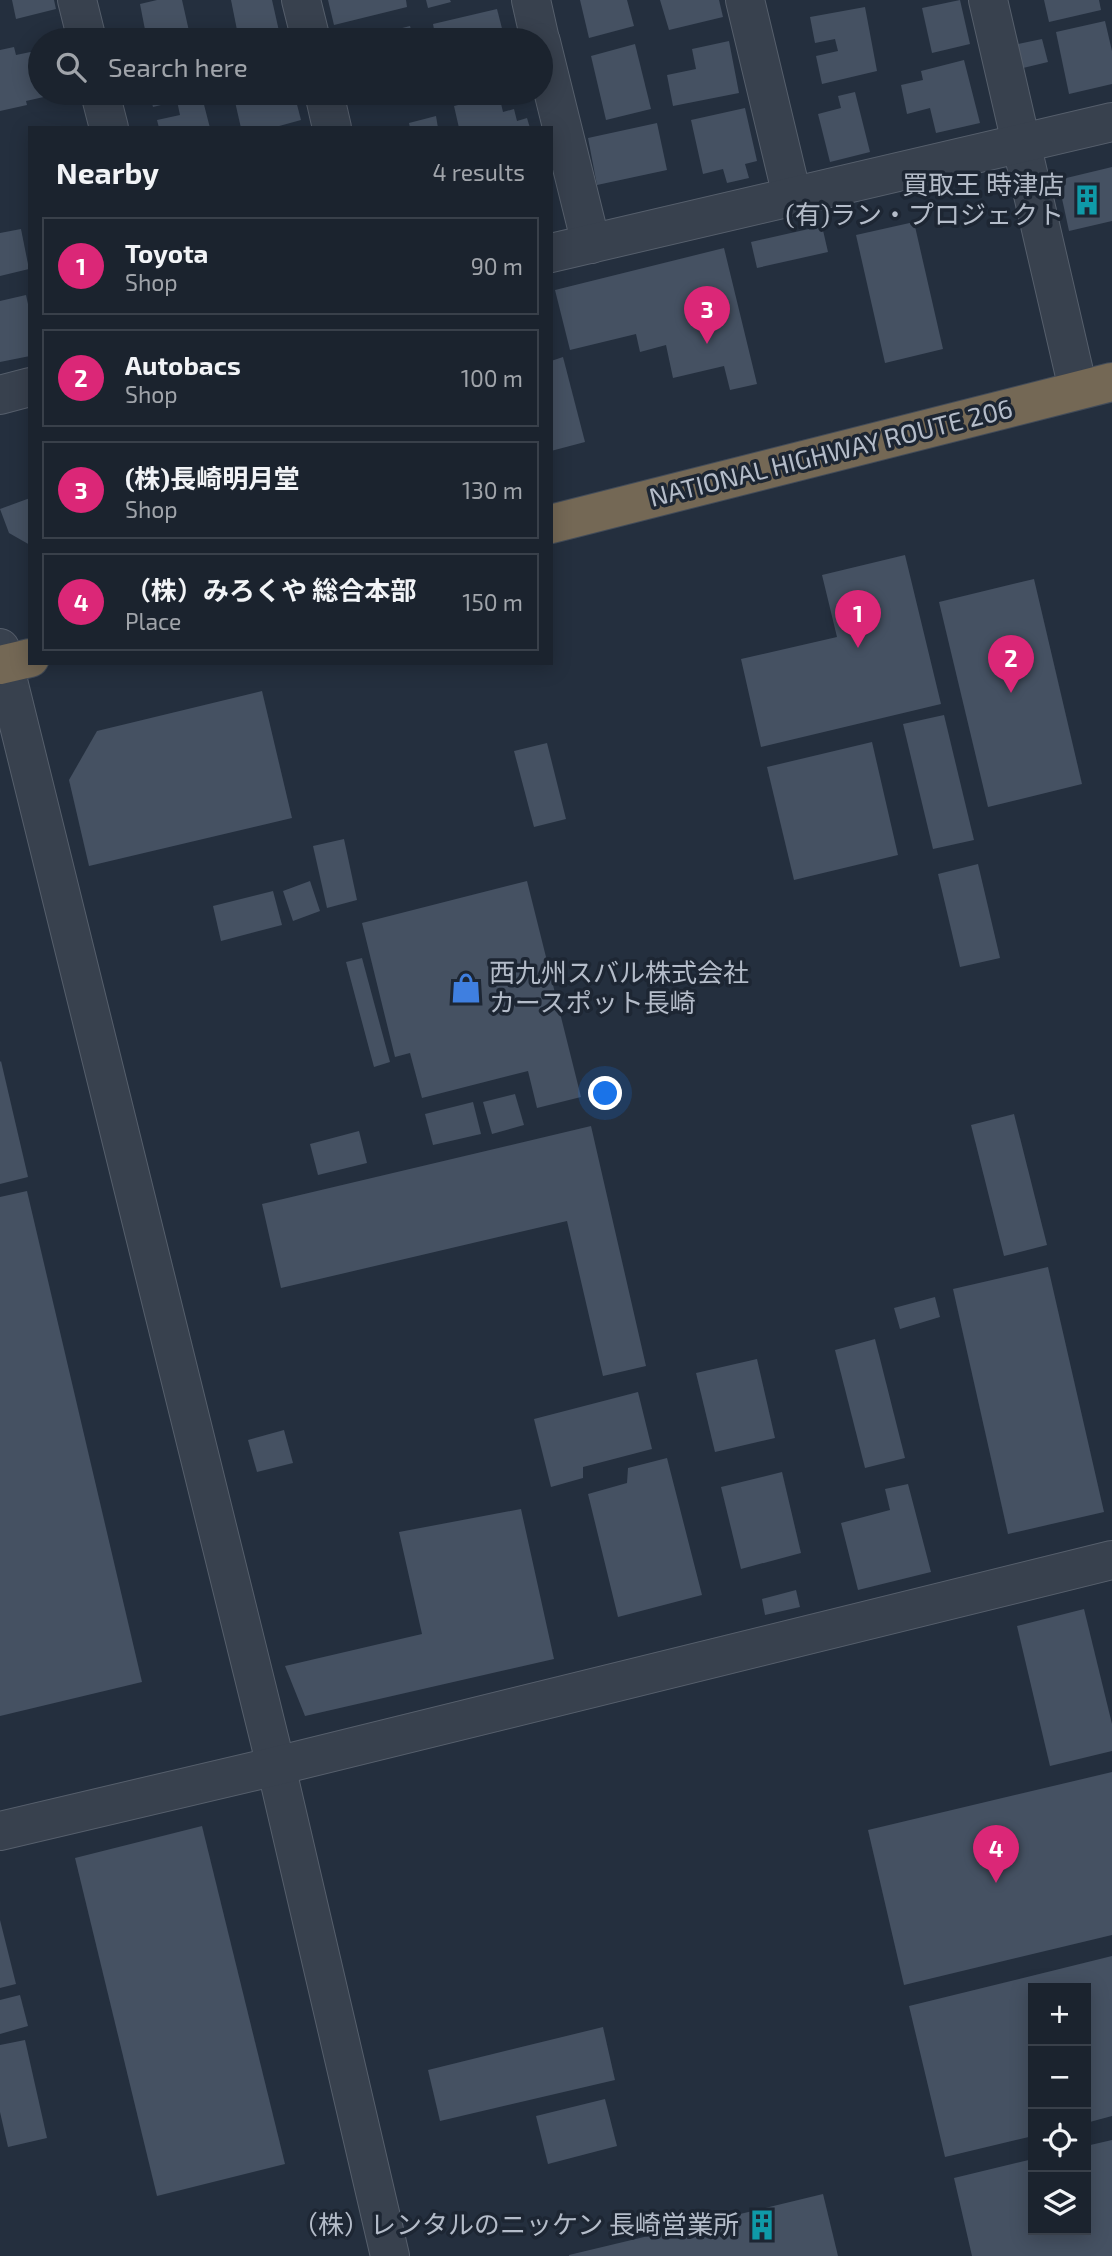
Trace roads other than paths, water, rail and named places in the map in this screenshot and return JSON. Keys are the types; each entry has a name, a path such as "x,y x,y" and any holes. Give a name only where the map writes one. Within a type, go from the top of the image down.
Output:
{"highway":[{"name":"NATIONAL HIGHWAY ROUTE 206","path":"553,523 1095,386"}],"street":[{"path":"77,0 84,28"},
{"path":"301,0 308,28"},
{"path":"531,0 538,28"},
{"path":"745,0 792,196"},
{"path":"988,0 1021,144 1095,386"},
{"path":"553,90 591,244"},
{"path":"103,105 108,126"},
{"path":"327,105 332,126"},
{"path":"553,253 1112,122"},
{"path":"0,394 28,387"},
{"path":"8,659 276,1766 390,2256"},
{"path":"0,1831 276,1766 1112,1560"}],"place":[{"name":"買取王 時津店 (有)ラン・プロジェクト","path":"1087,200"},
{"name":"(株)長崎明月堂","path":"707,344"},
{"name":"Toyota","path":"858,648"},
{"name":"Autobacs","path":"1011,693"},
{"name":"西九州スバル株式会社 カースポット長崎","path":"466,988"},
{"name":"（株）みろくや 総合本部","path":"996,1883"},
{"name":"（株）レンタルのニッケン 長崎営業所","path":"762,2225"}]}
